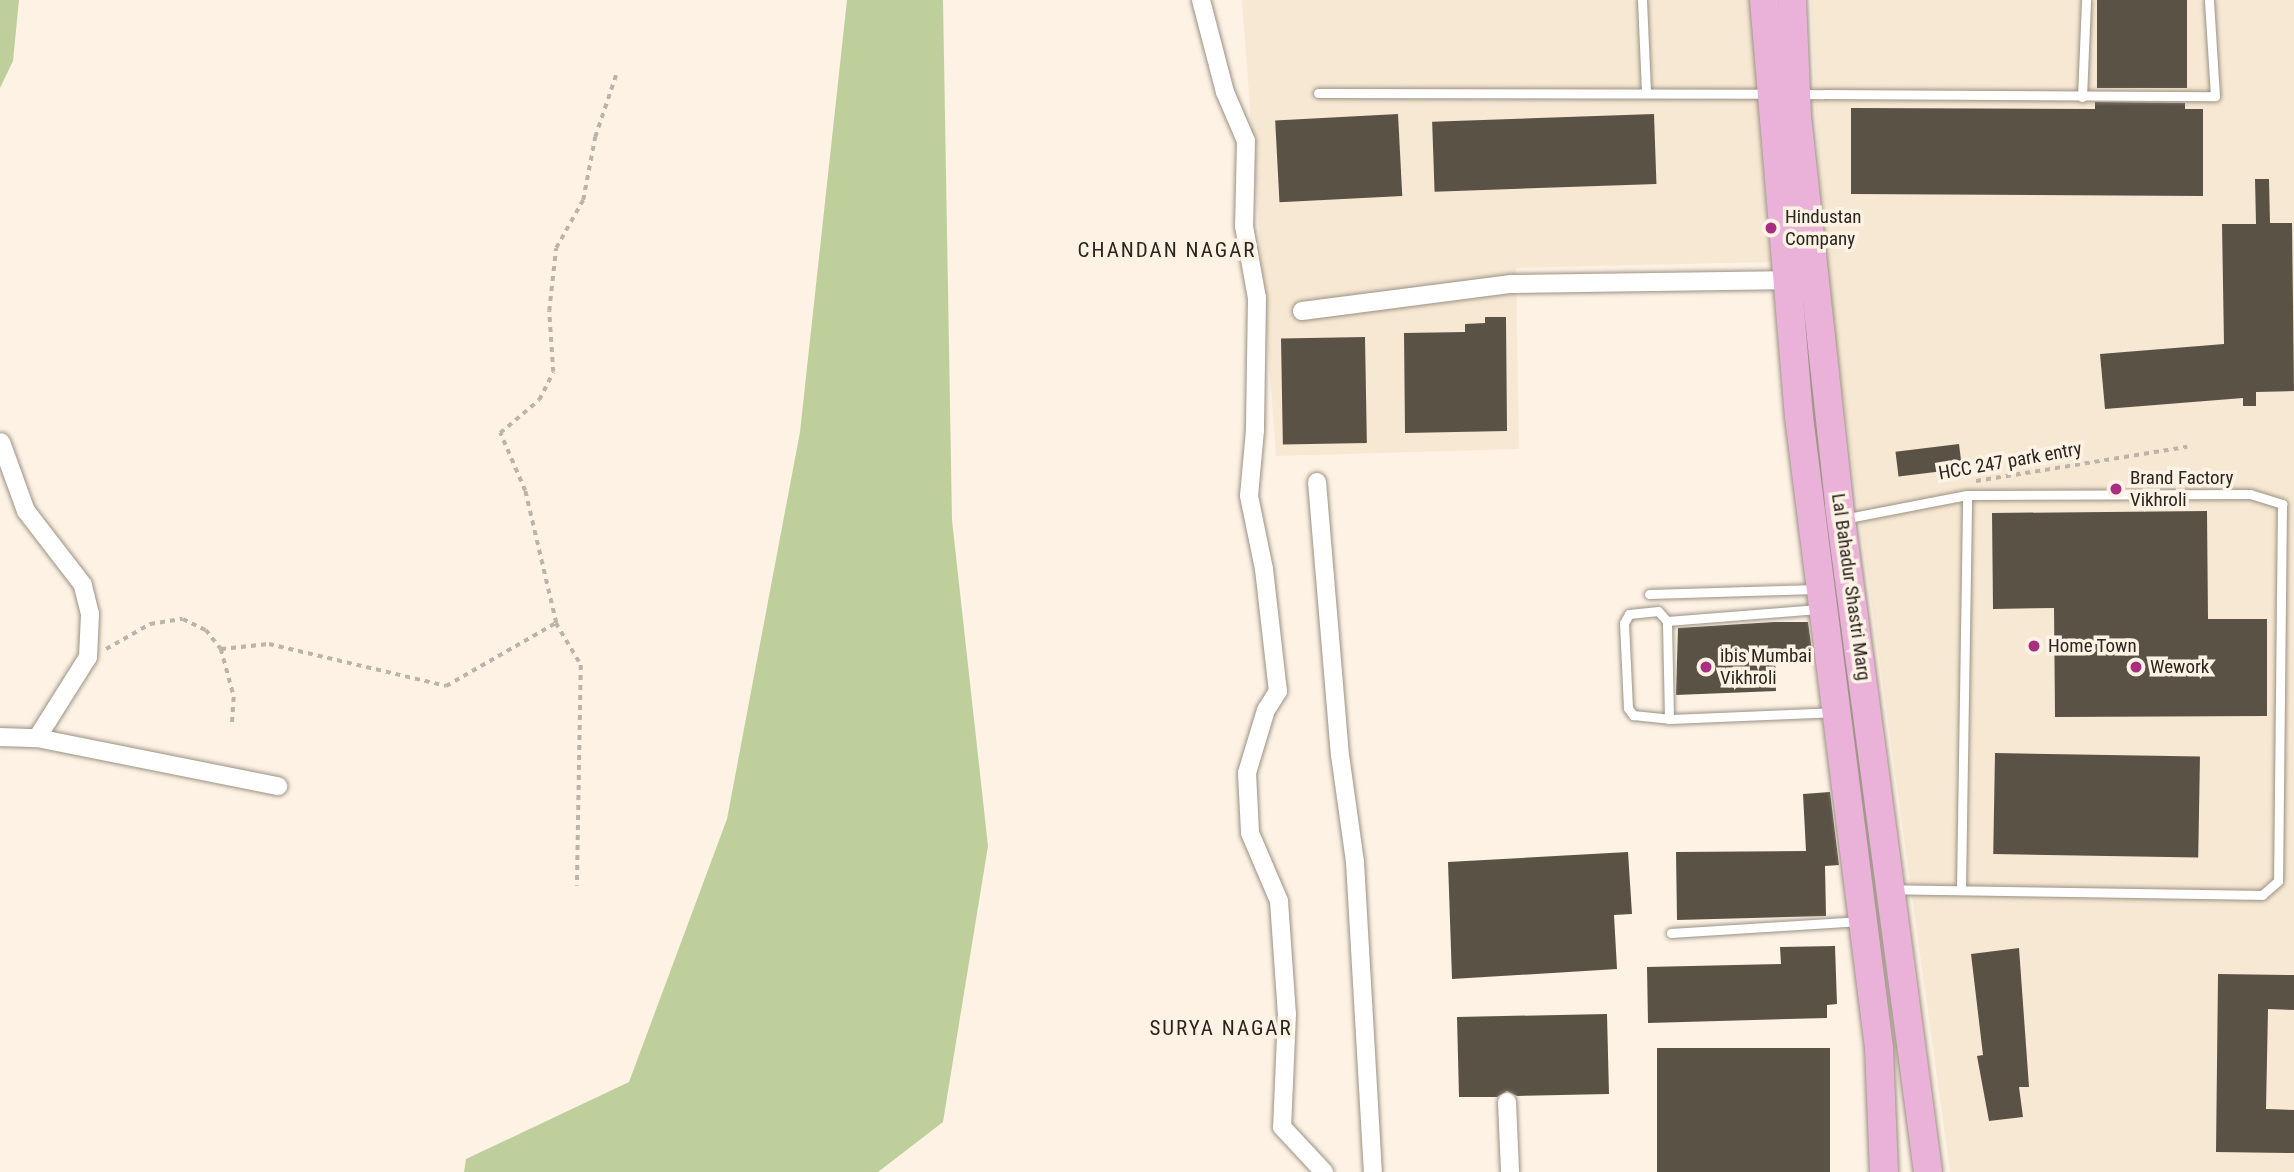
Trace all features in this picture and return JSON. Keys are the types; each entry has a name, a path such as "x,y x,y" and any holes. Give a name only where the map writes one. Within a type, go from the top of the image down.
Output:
{"main road":[{"name":"Lal Bahadur Shastri Marg","path":"1764,0 1769,94 1842,520 1927,1167"},
{"name":"Lal Bahadur Shastri Marg","path":"1792,0 1798,94 1801,280 1824,610 1879,1048 1884,1168"},
{"path":"1824,610 1857,630"},
{"path":"1884,1168 1927,1167"}],"street":[{"path":"1201,0 1225,92 1246,141 1244,226 1257,298 1255,430 1249,496 1264,569 1278,691 1266,710 1247,773 1250,832 1279,901 1287,1014 1282,1127 1324,1172"},
{"path":"1302,311 1511,284 1801,280"},
{"path":"1,442 26,511 83,585 90,614 88,657 37,738"},
{"path":"1317,482 1340,755 1355,862 1373,1172"},
{"path":"2,742 37,738 278,786"},
{"path":"1507,1102 1510,1172"}],"lane":[{"path":"1642,0 1646,91"},
{"path":"2082,97 2086,0"},
{"path":"1318,93 1646,91 2082,97 2215,96 2209,0"},
{"path":"1842,520 1968,495 2250,494 2282,504 2278,881 2262,895 1961,888 1891,890"},
{"path":"1961,888 1968,495"},
{"path":"1648,594 1824,610"},
{"path":"1669,719 1667,621 1658,611 1643,610 1629,614 1624,623 1628,708 1640,718 1669,719 1836,712"},
{"path":"1667,621 1824,610"},
{"path":"1671,933 1863,920"}],"path":[{"path":"577,886 581,665 556,623 525,491 500,433 540,400 553,372 549,311 556,248 583,200 595,137 617,72"},
{"name":"HCC 247 park entry","path":"1974,481 2187,447"},
{"path":"88,657 150,624 183,619 206,629 221,649 234,696 232,725"},
{"path":"221,649 269,644 446,686 556,623"}],"shaded area":[{"path":"1242,0 1750,0 1770,262 1516,268 1519,449 1276,456"},
{"path":"1811,0 2294,0 2294,1172 1950,1172 1822,243"}],"green space":[{"path":"0,0 19,0 13,61 0,88"},
{"path":"847,0 943,0 952,520 988,846 943,1122 878,1172 464,1172 466,1159 629,1082 727,819 800,432"}],"building":[{"path":"2097,0 2187,0 2187,88 2097,88"},
{"path":"2095,102 2185,103 2185,109 2203,109 2203,196 1851,194 1851,108 2095,109"},
{"path":"1398,114 1402,196 1279,202 1275,120"},
{"path":"1654,114 1656,184 1435,192 1432,122"},
{"path":"2255,179 2269,179 2270,223 2292,223 2294,391 2256,392 2256,406 2243,406 2243,398 2105,409 2100,354 2224,344 2222,224 2256,224"},
{"path":"1485,317 1506,317 1507,431 1405,433 1404,333 1465,332 1465,324 1485,323"},
{"path":"1365,337 1367,443 1283,444 1281,338"},
{"path":"1959,444 1962,469 1899,477 1895,452"},
{"path":"2207,511 2208,619 2267,619 2267,716 2055,717 2054,608 1993,609 1992,513"},
{"path":"1808,622 1812,651 1775,651 1776,691 1676,695 1678,628"},
{"path":"1995,753 2200,757 2198,858 1993,854"},
{"path":"1830,792 1839,865 1825,866 1826,916 1677,920 1676,852 1806,851 1803,794"},
{"path":"1628,852 1632,914 1614,915 1617,969 1452,979 1448,862"},
{"path":"1835,946 1837,1004 1827,1005 1827,1018 1648,1023 1647,967 1781,964 1780,947"},
{"path":"2019,948 2029,1087 2019,1087 2023,1117 1989,1121 1977,1056 1983,1055 1971,954"},
{"path":"2218,974 2294,975 2294,1010 2268,1009 2266,1109 2294,1110 2294,1153 2216,1152"},
{"path":"1607,1014 1609,1094 1517,1096 1507,1091 1497,1097 1459,1097 1457,1017"},
{"path":"1657,1048 1830,1048 1830,1172 1657,1172"}],"place":[{"name":"Hindustan Company","path":"1771,228"},
{"name":"Brand Factory Vikhroli","path":"2116,489"},
{"name":"Home Town","path":"2034,646"},
{"name":"ibis Mumbai Vikhroli","path":"1706,667"},
{"name":"Wework","path":"2136,667"}],"district":[{"name":"CHANDAN NAGAR","path":"1167,250"},
{"name":"SURYA NAGAR","path":"1221,1028"}]}
